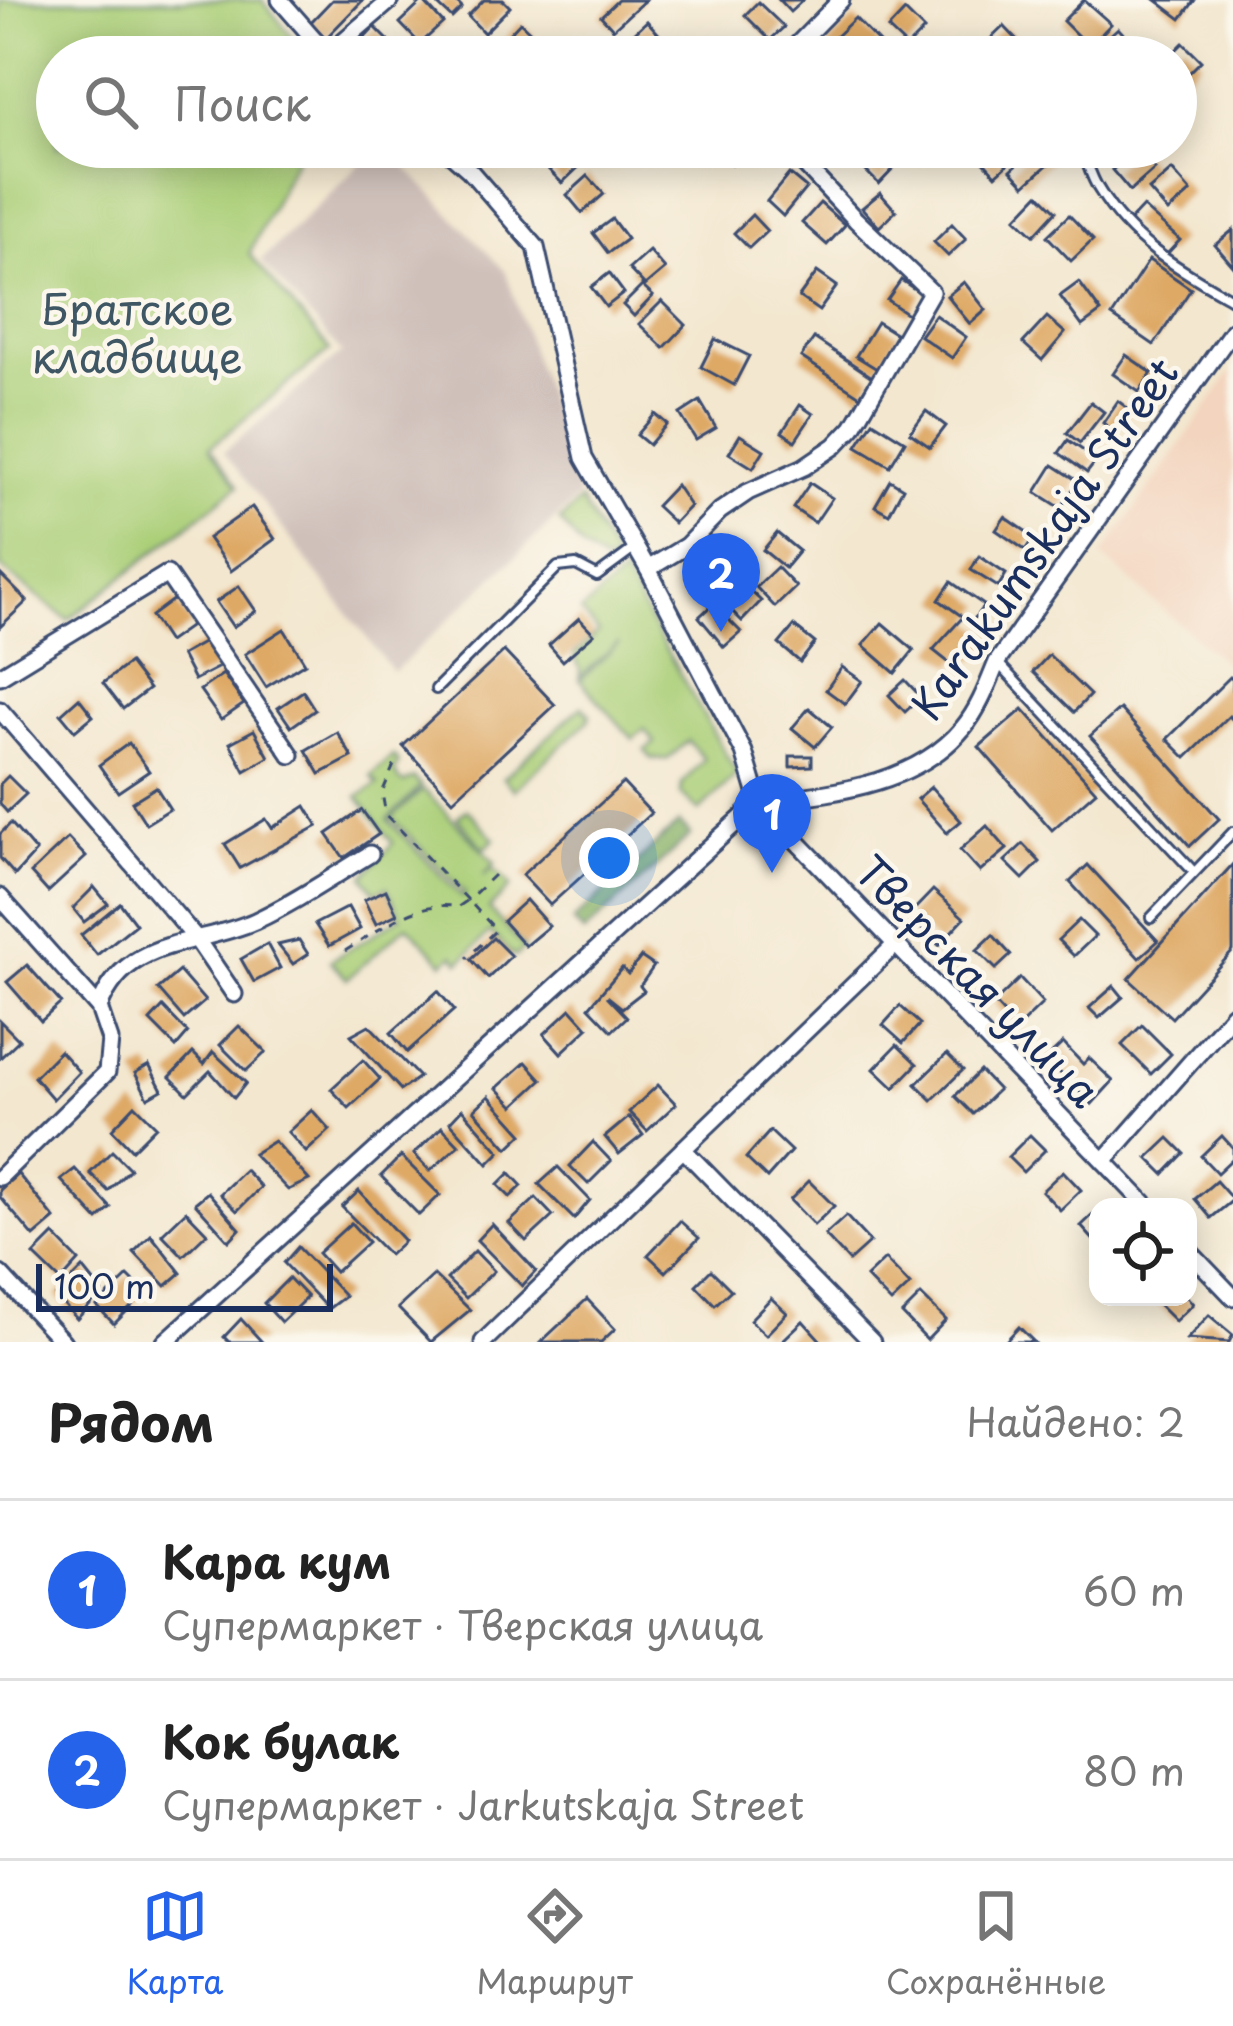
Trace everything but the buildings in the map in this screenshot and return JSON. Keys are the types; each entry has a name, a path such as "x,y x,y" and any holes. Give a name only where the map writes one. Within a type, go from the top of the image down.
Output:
{"street":[{"path":"280,0 312,36"},
{"path":"351,36 391,0"},
{"path":"806,36 841,0"},
{"path":"165,1342 759,802 744,752 649,569 584,458 536,247 467,168"},
{"path":"649,569 686,546 720,511 748,492 804,467 835,446 853,427 932,292 808,168"},
{"name":"Karakumskaja Street","path":"759,802 840,791 902,773 937,752 963,728 997,662 1233,330"},
{"path":"0,676 167,574 291,755"},
{"path":"0,710 195,937 234,994"},
{"name":"Тверская улица","path":"759,802 1139,1198"},
{"path":"99,1008 107,984 170,942 244,925 272,913 370,854"},
{"path":"0,897 99,1008 110,1040 107,1072 0,1177"},
{"path":"483,1342 894,946"},
{"path":"1104,1161 1233,1014"},
{"path":"683,1149 872,1342"},
{"path":"1197,1259 1233,1297"},
{"path":"0,1274 63,1342"}],"lane":[{"path":"1089,168 1126,230 1164,260 1233,300"},
{"path":"436,689 558,567 576,565 597,576 636,547"},
{"path":"997,662 1194,872"},
{"path":"1151,918 1233,832"}],"path":[{"path":"394,766 382,793 386,815 496,930 467,958"},
{"path":"346,951 404,915 445,904 458,908 496,873"}],"shaded area":[{"path":"356,168 407,168 506,272 579,497 393,672 224,452 342,353 261,261"},
{"path":"1233,369 1233,670 1102,556"}],"green space":[{"name":"Братское кладбище","path":"0,0 262,0 291,36 36,36 36,168 291,168 249,254 330,350 210,447 238,486 68,620 0,567"},
{"path":"581,501 614,558 607,565 583,549 560,521"},
{"path":"623,574 737,774 699,811 681,794 682,784 704,759 688,741 668,759 652,759 645,751 655,742 644,729 633,739 580,680 619,643 579,678 574,655 599,632 581,612"},
{"path":"582,706 590,715 588,721 514,790 503,778"},
{"path":"393,756 399,763 394,772 399,780 404,783 414,778 421,786 388,820 462,897 465,893 392,818 423,789 495,863 483,876 493,868 511,886 489,909 524,948 515,957 490,932 460,962 454,955 444,963 407,925 347,979 330,961 401,917 387,887 375,892 364,876 393,843 358,797 378,784 371,776"},
{"path":"467,809 495,839 484,849 457,818"},
{"path":"679,823 691,835 584,933 573,921"}],"place":[{"name":"Кок булак","path":"721,632"},
{"name":"Кара кум","path":"772,873"}]}
